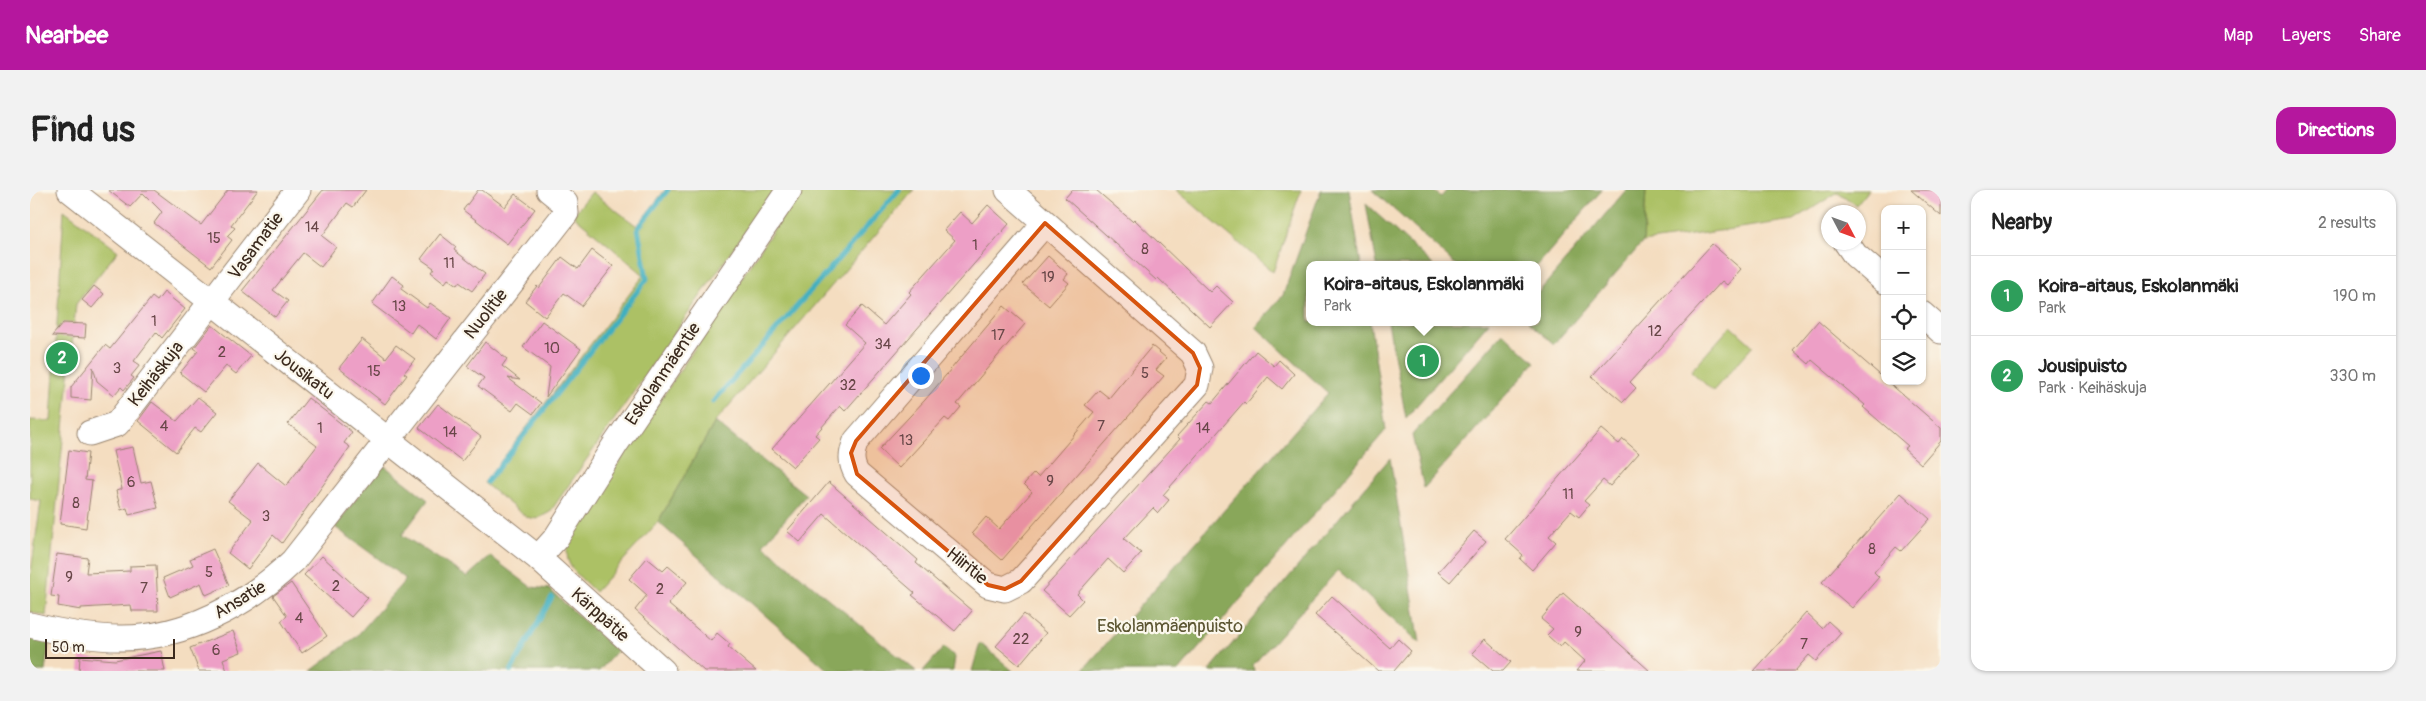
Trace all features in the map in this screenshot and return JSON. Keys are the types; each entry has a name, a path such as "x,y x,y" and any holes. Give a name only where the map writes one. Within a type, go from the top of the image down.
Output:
{"street":[{"name":"Jousikatu","path":"70,190 538,558"},
{"name":"Vasamatie","path":"213,303 298,190"},
{"name":"Nuolitie","path":"387,440 566,212 565,203 549,190"},
{"name":"Eskolanmäentie","path":"538,558 556,538 615,445 789,190"},
{"name":"Hiiritie","path":"1008,190 1193,353 1200,368 1196,385 1021,581 1005,589 988,585 857,474 853,466 851,453 856,441 1045,223"},
{"path":"1852,250 1881,278"},
{"name":"Keihäskuja","path":"90,432 117,424 213,303"},
{"path":"1926,318 1941,331"},
{"name":"Ansatie","path":"30,625 91,637 122,639 165,632 212,618 238,605 276,577 293,561 387,440"},
{"name":"Kärppätie","path":"538,558 663,671"}],"highlighted area":[{"path":"1045,223 1193,353 1200,368 1197,385 1021,581 1005,589 988,585 857,474 851,453 856,441"}],"green space":[{"path":"665,190 774,190 550,512 537,519 526,517 484,483 644,275 573,215 592,192 637,226"},
{"path":"800,190 914,190 715,422 658,522 595,592 575,572 568,560 568,544 572,533"},
{"path":"1176,190 1301,190 1273,272"},
{"name":"Eskolanmäenpuisto","path":"1321,190 1349,190 1360,261 1306,261 1306,326 1371,326 1386,430 1179,671 1082,671 1328,393 1256,327 1283,295"},
{"path":"1372,190 1433,190 1441,197 1447,190 1602,190 1541,261 1452,261"},
{"path":"1626,190 1646,190 1643,242 1554,344 1533,326 1541,326 1541,289"},
{"path":"1646,190 1868,190 1856,205 1838,192 1794,220 1643,242"},
{"path":"1366,204 1429,261 1376,261"},
{"path":"64,210 118,251 76,304 46,616 30,612 30,579 41,501 30,499 30,420 51,421"},
{"path":"1389,326 1486,326 1406,418"},
{"path":"1731,326 1753,346 1713,391 1691,371"},
{"path":"1503,333 1535,362 1424,488 1412,435"},
{"path":"715,422 806,495 763,545 916,671 829,671 658,522"},
{"path":"1390,458 1420,643 1338,570 1253,665 1254,671 1209,671"},
{"path":"380,466 386,467 428,500 402,535 467,577 490,556 531,587 549,589 617,651 599,671 311,671 356,637 406,579 335,527"},
{"path":"30,637 49,642 45,671 30,671"},
{"path":"980,643 1013,671 972,671"},
{"path":"944,647 955,657 953,671 923,671"}],"building":[{"path":"108,190 154,190 201,225 228,190 258,190 231,225 235,228 227,236 232,240 211,267 154,223 162,212 143,193 130,207"},
{"path":"323,190 366,190 353,207 347,203 322,236 336,247 321,267 303,253 273,290 288,301 275,317 242,291"},
{"path":"478,190 482,190 505,207 515,194 535,209 507,244 463,210"},
{"path":"1072,190 1096,190 1132,221 1134,219 1210,292 1216,286 1233,302 1210,327 1158,278 1156,280 1065,198"},
{"path":"1911,190 1941,190 1941,216"},
{"path":"988,205 1009,224 845,411 840,406 815,435 819,438 793,467 772,449 865,343 845,325 862,306 884,325 911,294 909,292 955,240 944,230 960,212 972,223"},
{"path":"440,234 456,247 454,250 485,274 472,291 459,282 457,285 448,279 445,283 431,272 434,268 421,259"},
{"path":"1712,244 1741,269 1727,285 1722,281 1630,382 1636,388 1623,402 1592,376"},
{"path":"592,250 613,266 582,306 564,293 545,317 525,301 537,286 539,288 562,257 578,269"},
{"path":"1048,256 1068,274 1064,279 1069,283 1049,306 1023,284"},
{"path":"392,276 404,285 401,289 427,308 430,303 451,318 436,339 417,324 411,333 372,304"},
{"path":"94,286 104,294 92,308 82,300"},
{"path":"164,292 185,309 162,338 156,332 134,361 140,365 131,376 134,378 124,390 121,387 114,395 97,381 93,367 91,400 71,398 71,387 105,345 110,349 152,297 157,301"},
{"path":"1004,306 1025,324 957,404 961,407 949,421 945,418 899,468 879,449 925,400"},
{"path":"542,321 581,349 546,397 550,367 523,347"},
{"path":"1818,321 1881,376 1881,385 1892,385 1941,428 1941,441 1921,464 1904,449 1908,446 1863,407 1865,405 1812,360 1809,364 1793,350"},
{"path":"63,323 86,324 85,338 52,336"},
{"path":"212,325 251,356 236,374 226,366 204,392 180,373 198,351 194,348"},
{"path":"362,339 386,358 396,345 415,359 404,373 407,375 385,404 339,368"},
{"path":"485,342 507,359 502,366 520,380 508,378 541,403 533,414 518,403 512,411 478,386 484,378 467,366"},
{"path":"1152,346 1166,358 1156,370 1164,376 1002,560 972,533 986,517 999,529 1032,492 1024,484 1034,473 1038,477 1094,412 1085,405 1099,390 1109,398"},
{"path":"1256,351 1274,366 1279,360 1294,374 1282,389 1268,377 1246,404 1244,402 1163,495 1169,500 1158,513 1153,508 1124,539 1141,553 1123,573 1108,559 1077,594 1083,600 1069,615 1042,591 1180,439 1177,436 1209,401 1212,403"},
{"path":"198,397 217,412 201,432 195,428 176,452 138,421 152,402 177,421"},
{"path":"308,398 352,432 344,443 350,447 282,543 273,535 248,569 228,553 253,520 228,501 258,463 286,486 317,446 288,424"},
{"path":"438,404 481,437 462,461 419,428"},
{"path":"1601,429 1619,444 1623,439 1639,453 1610,486 1603,480 1584,501 1589,505 1579,517 1571,511 1549,536 1556,542 1532,570 1520,559 1523,555 1505,539"},
{"path":"133,447 141,483 151,481 158,508 129,515 127,508 121,510 116,491 122,489 113,451"},
{"path":"69,450 88,453 85,480 92,481 86,528 60,524"},
{"path":"829,482 918,560 916,563 972,611 955,631 912,595 915,593 824,514 800,542 787,531"},
{"path":"1901,493 1930,519 1901,551 1896,547 1874,572 1879,577 1852,608 1822,582"},
{"path":"1474,531 1486,541 1450,582 1438,572"},
{"path":"213,549 229,585 206,595 201,583 170,597 163,578 193,565 190,559"},
{"path":"57,554 88,558 86,573 130,571 130,566 156,565 158,611 132,611 131,605 81,608 81,610 58,606 59,597 51,596"},
{"path":"322,556 368,598 351,617 304,575"},
{"path":"647,558 663,571 668,566 687,582 668,604 711,641 717,633 730,644 728,647 756,671 704,671 635,610 647,595 629,579"},
{"path":"291,583 327,636 302,653 281,621 287,616 273,596"},
{"path":"1563,593 1650,671 1577,671 1585,661 1564,642 1560,647 1547,635 1553,629 1541,619"},
{"path":"1332,596 1390,648 1398,639 1411,651 1394,671 1378,671 1315,615"},
{"path":"1806,613 1822,628 1828,621 1841,633 1816,661 1809,655 1795,671 1754,671"},
{"path":"1024,614 1046,633 1019,665 996,646"},
{"path":"233,631 241,652 223,659 227,671 199,671 190,648"},
{"path":"1485,639 1511,662 1503,671 1493,671 1472,653"},
{"path":"161,651 165,671 79,671 80,657 115,660"}],"waterway":[{"path":"487,482 647,279 638,228 668,190"},
{"path":"713,402 899,190"},
{"path":"511,671 552,597"}],"place":[{"name":"Jousipuisto","path":"62,358"},
{"name":"Koira-aitaus, Eskolanmäki","path":"1423,361"}]}
